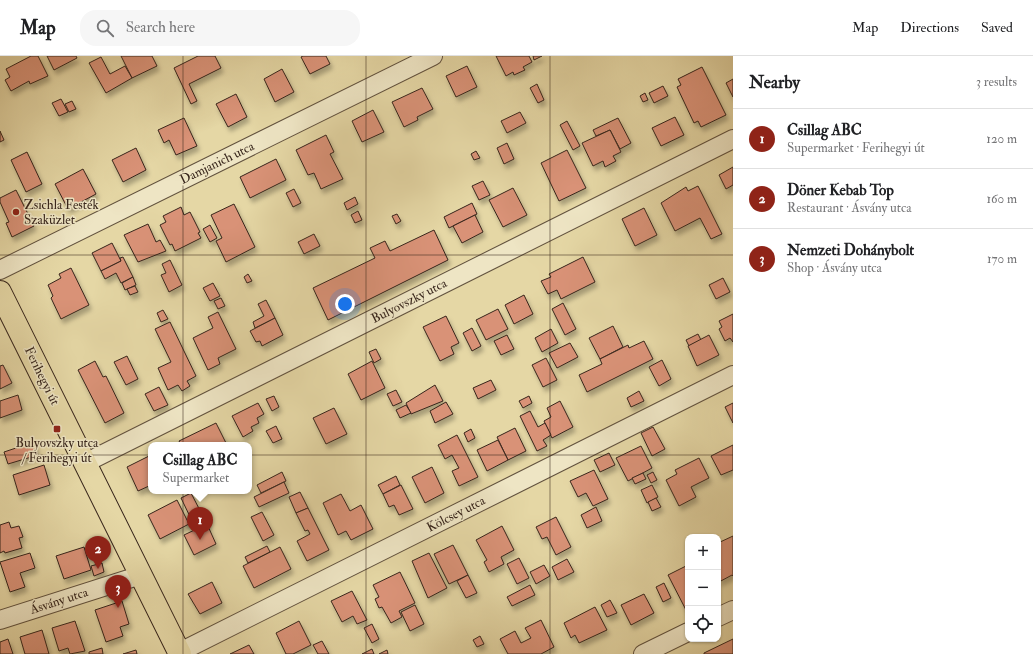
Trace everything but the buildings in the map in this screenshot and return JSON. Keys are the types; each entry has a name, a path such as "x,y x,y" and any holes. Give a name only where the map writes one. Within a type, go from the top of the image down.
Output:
{"main road":[{"name":"Ferihegyi út","path":"0,292 180,653"}],"street":[{"name":"Damjanich utca","path":"0,270 433,56"},
{"name":"Bulyovszky utca","path":"85,463 733,139"},
{"name":"Kölcsey utca","path":"180,653 733,375"},
{"name":"Ásvány utca","path":"0,620 141,575"},
{"path":"721,616 733,610"},
{"path":"643,654 685,633"}],"place":[{"name":"Zsichla Festék Szaküzlet","path":"16,212"},
{"name":"Bulyovszky utca / Ferihegyi út","path":"57,429"},
{"name":"Csillag ABC","path":"200,540"},
{"name":"Döner Kebab Top","path":"98,569"},
{"name":"Nemzeti Dohánybolt","path":"118,608"}]}
